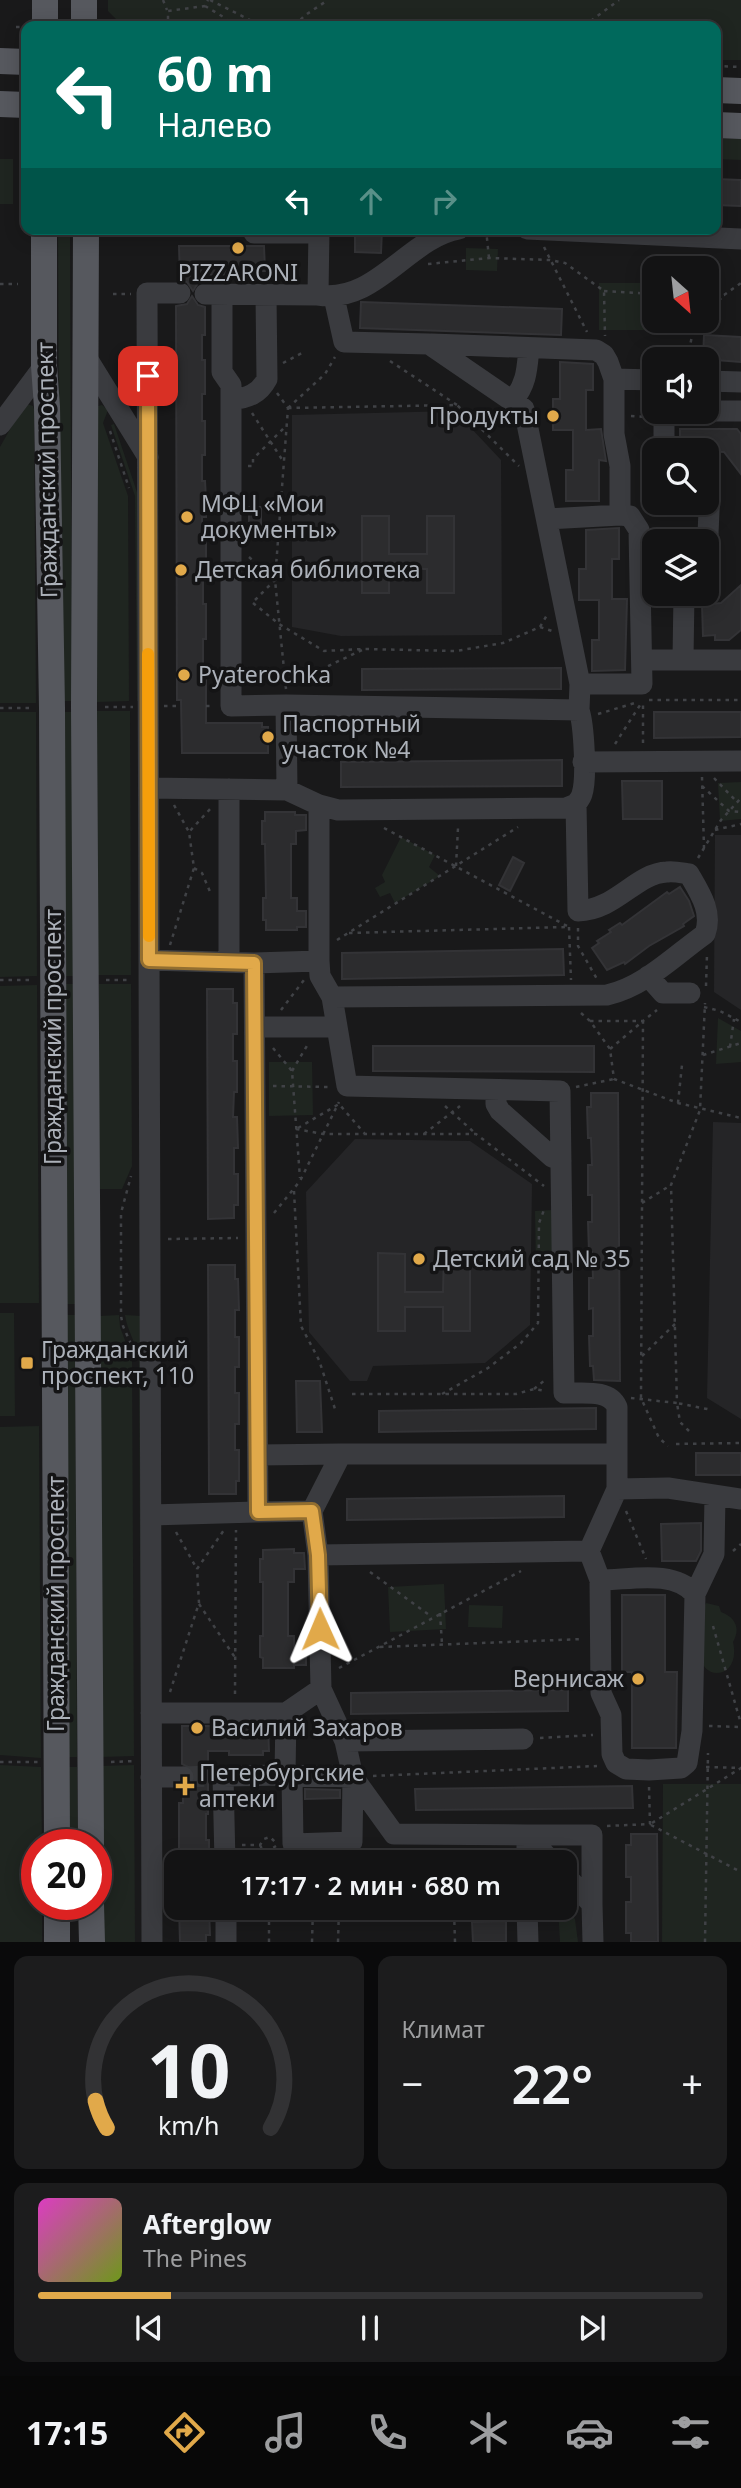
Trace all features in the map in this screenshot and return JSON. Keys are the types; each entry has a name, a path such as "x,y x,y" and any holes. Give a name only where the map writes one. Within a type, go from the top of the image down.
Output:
{"main road":[{"path":"45,0 45,21"},
{"path":"84,0 84,21"},
{"path":"0,61 21,62"},
{"path":"721,90 741,91"},
{"path":"0,104 21,105"},
{"path":"721,125 741,126"},
{"name":"Гражданский проспект","path":"44,235 44,366 52,708 57,1829"},
{"name":"Гражданский проспект","path":"86,235 84,354 91,1829"},
{"path":"57,1920 57,1942"},
{"path":"91,1920 92,1942"}],"street":[{"path":"319,235 326,296 344,342 600,352 614,379 614,434 620,466 620,515"},
{"path":"441,235 397,267 359,289 326,296 213,294 222,372 237,399 231,466 231,706 287,702 581,715"},
{"path":"649,235 741,239"},
{"path":"152,1942 148,1769 159,1707 157,960 149,788 147,293 180,293"},
{"path":"237,399 262,388 267,379 266,295"},
{"path":"332,997 607,995 626,991 648,976 705,934 708,924 704,900 689,874 666,871 641,881 602,907 591,911 578,911 576,804 593,761 581,715 580,684 524,409 429,344"},
{"path":"513,400 526,379 529,348"},
{"path":"84,354 148,457"},
{"path":"0,425 44,366"},
{"path":"614,379 642,380"},
{"path":"719,382 741,382"},
{"path":"719,411 741,411"},
{"path":"547,519 630,516 639,530 642,684 580,684"},
{"path":"684,606 684,659"},
{"path":"643,660 741,660"},
{"path":"287,702 287,790"},
{"path":"593,761 741,761"},
{"path":"149,788 287,790 319,805 338,810 566,808 576,804"},
{"path":"229,789 229,962"},
{"path":"319,805 320,976 332,997 328,1027 343,1095 560,1091 561,1161 556,1194 564,1394 606,1395 615,1401 617,1407 617,1489 589,1551 600,1580 601,1693 611,1714 612,1754 616,1763 626,1769 681,1768 687,1763 692,1726 695,1594 714,1555 715,1496"},
{"path":"157,960 254,963 319,956"},
{"path":"254,963 262,1027 255,1086 258,1512"},
{"path":"648,976 663,993 696,1002"},
{"path":"262,1027 328,1027"},
{"path":"488,1091 500,1111 552,1157 561,1161"},
{"path":"285,1713 289,1775 285,1845 352,1842 353,1777 345,1741 321,1684 318,1555 312,1511 341,1454"},
{"path":"258,1455 617,1454"},
{"path":"617,1489 668,1488 741,1499"},
{"path":"158,1515 312,1511"},
{"path":"318,1555 589,1551"},
{"path":"600,1580 666,1578 686,1584 695,1594"},
{"path":"159,1707 235,1713 285,1713 321,1684"},
{"path":"345,1741 523,1739"},
{"path":"148,1769 183,1777"},
{"path":"225,1850 216,1776 353,1777"},
{"path":"353,1777 394,1834 592,1835 593,1942"},
{"path":"527,1835 527,1850"},
{"path":"527,1835 541,1850"},
{"path":"577,1888 592,1904"},
{"path":"226,1920 226,1942"},
{"path":"527,1920 528,1942"}],"path":[{"path":"163,0 168,11 168,21"},
{"path":"205,6 209,0 252,21"},
{"path":"300,21 328,0"},
{"path":"591,21 619,0"},
{"path":"168,11 205,6 228,21"},
{"path":"16,26 21,26"},
{"path":"721,66 741,67"},
{"path":"487,235 489,258"},
{"path":"538,235 600,352"},
{"path":"397,267 489,258 550,260 565,263 604,291 642,293"},
{"path":"719,300 741,283"},
{"path":"0,284 18,284"},
{"path":"600,352 604,291"},
{"path":"719,295 724,295"},
{"path":"288,408 325,374 344,342"},
{"path":"371,343 377,353 457,405 517,466 536,468"},
{"path":"267,379 288,408 275,580 287,702"},
{"path":"237,399 284,462"},
{"path":"288,408 457,405"},
{"path":"614,414 642,415"},
{"path":"231,466 253,466 253,459 287,425"},
{"path":"231,541 275,580"},
{"path":"253,604 275,580"},
{"path":"231,603 253,604 279,624 324,651 456,651 503,643 540,627 571,639"},
{"path":"305,677 364,649"},
{"path":"581,715 643,700 741,700"},
{"path":"643,700 643,761"},
{"path":"593,761 643,700"},
{"path":"157,706 181,706"},
{"path":"98,707 140,707"},
{"path":"0,708 36,708"},
{"path":"702,761 704,848"},
{"path":"702,761 737,802"},
{"path":"702,786 729,811 741,811"},
{"path":"189,832 229,789"},
{"path":"689,874 715,830 741,798"},
{"path":"157,960 194,868 189,832 171,799"},
{"path":"300,1181 292,1072 262,1027 319,956 347,933 548,808"},
{"path":"347,933 569,927 382,827 381,809"},
{"path":"456,866 457,809"},
{"path":"715,830 741,824"},
{"path":"578,911 578,946 607,995"},
{"path":"689,1431 680,1422 677,1403 671,1185 700,1110 703,1055 696,1002 707,947 705,934"},
{"path":"0,980 36,980"},
{"path":"99,980 134,980"},
{"path":"571,996 572,1006 590,1021 610,1049 614,1079"},
{"path":"696,1002 741,1022"},
{"path":"610,1049 663,1006"},
{"path":"730,1047 735,1018"},
{"path":"590,1021 643,1021"},
{"path":"643,1021 641,1398 659,1438 668,1446"},
{"path":"292,1072 328,1027"},
{"path":"703,1055 741,1043"},
{"path":"678,1104 682,1065"},
{"path":"560,1091 614,1079 678,1104 741,1118"},
{"path":"255,1086 293,1087 343,1095"},
{"path":"424,1134 488,1091"},
{"path":"296,1129 343,1095"},
{"path":"167,1239 255,1236 294,1191 343,1095"},
{"path":"343,1095 365,1134"},
{"path":"442,1394 488,1368 521,1343 538,1323 539,1223 556,1194 452,1113"},
{"path":"296,1129 323,1134 476,1134"},
{"path":"642,1203 671,1185"},
{"path":"294,1191 301,1326 319,1360 335,1409"},
{"path":"641,1357 675,1324"},
{"path":"352,1394 516,1394 534,1389 564,1394"},
{"path":"615,1401 621,1398 641,1398 712,1410"},
{"path":"676,1444 741,1443"},
{"path":"617,1489 654,1579"},
{"path":"197,1569 236,1512"},
{"path":"235,1713 236,1512"},
{"path":"158,1515 197,1569 199,1603 159,1707"},
{"path":"348,1555 432,1617"},
{"path":"321,1684 377,1647 527,1567"},
{"path":"199,1603 236,1659"},
{"path":"440,1613 442,1644"},
{"path":"692,1726 741,1726 711,1621"},
{"path":"377,1647 600,1638"},
{"path":"523,1739 611,1734"},
{"path":"0,1762 41,1762"},
{"path":"104,1762 148,1769"},
{"path":"592,1835 608,1826 650,1824 741,1768 708,1768 687,1763"},
{"path":"353,1777 597,1766"},
{"path":"649,1770 650,1824"},
{"path":"650,1824 741,1872"},
{"path":"241,1850 260,1845 264,1839 270,1837 285,1845"},
{"path":"260,1845 268,1851 285,1845"},
{"path":"269,1920 269,1942"},
{"path":"312,1942 313,1920"},
{"path":"338,1920 338,1942"},
{"path":"454,1920 455,1942"}],"shaded area":[{"path":"108,0 741,0 741,60 721,60 721,21 118,21 108,11"},
{"path":"721,138 741,139 741,160 721,159"},
{"path":"0,159 13,159 13,204 0,204"},
{"path":"58,235 70,235 72,701 60,701"},
{"path":"466,248 498,249 497,271 466,270"},
{"path":"599,283 642,283 642,330 599,330"},
{"path":"27,404 34,409 36,703 0,703 0,447 23,406"},
{"path":"102,405 108,410 103,423 128,496 129,701 97,702 98,406"},
{"path":"455,411 501,460 502,635 341,636 292,627 292,415"},
{"path":"114,424 138,495 140,701 137,701 135,496 111,425"},
{"path":"97,711 130,711 131,975 98,975"},
{"path":"0,712 36,712 37,976 0,977"},
{"path":"60,712 72,712 74,976 62,976"},
{"path":"741,782 741,819 720,821 718,783"},
{"path":"715,835 741,835 741,1010 714,992"},
{"path":"401,837 435,855 429,867 440,876 395,903 390,893 380,897 375,888 385,882 382,875"},
{"path":"62,984 74,984 75,1304 63,1304"},
{"path":"99,984 131,984 132,1166 122,1189 99,1189"},
{"path":"37,985 39,1303 0,1303 0,986"},
{"path":"718,1018 741,1031 741,1062 716,1064"},
{"path":"269,1062 312,1062 313,1115 269,1116"},
{"path":"713,1122 741,1123 741,1419 707,1398"},
{"name":"Детский сад № 35","path":"355,1139 470,1141 532,1184 530,1325 485,1363 373,1366 367,1381 350,1381 309,1332 306,1192"},
{"path":"552,1210 552,1268 536,1268 535,1211"},
{"path":"0,1313 14,1313 15,1416 0,1416"},
{"path":"64,1315 75,1315 77,1757 66,1757"},
{"path":"119,1315 120,1327 132,1359 134,1756 101,1757 99,1316"},
{"path":"125,1315 142,1316 141,1755 139,1358"},
{"path":"39,1426 41,1758 0,1755 0,1427"},
{"path":"444,1584 446,1629 390,1632 388,1587"},
{"path":"706,1603 719,1606 721,1612 733,1620 736,1628 732,1663 722,1672 709,1671 701,1659 701,1619"},
{"path":"469,1605 503,1606 502,1628 468,1627"},
{"path":"0,1765 41,1767 42,1829 21,1829 21,1920 42,1920 42,1942 0,1942"},
{"path":"134,1765 135,1942 102,1942 102,1920 112,1920 112,1829 101,1829 101,1766"},
{"path":"66,1767 77,1767 78,1829 66,1829"},
{"path":"663,1784 741,1784 741,1942 662,1942"},
{"path":"559,1920 575,1920 578,1942 560,1942"}],"building":[{"path":"721,179 741,180 741,206 721,205"},
{"path":"355,235 382,235 381,253 355,252"},
{"path":"179,246 264,246 265,271 259,271 259,275 205,275 205,281 198,283 193,291 187,282 180,280"},
{"path":"192,296 198,305 205,307 202,360 205,360 205,394 202,394 202,421 205,421 205,455 202,455 202,481 205,481 206,517 202,517 202,542 206,542 203,604 206,604 206,639 203,639 203,666 206,666 206,723 262,723 262,727 268,727 268,753 182,753 181,700 177,700 176,306 187,304"},
{"path":"361,302 562,309 561,335 360,328"},
{"path":"704,335 741,337 741,362 719,360 719,347 704,347"},
{"path":"560,362 593,364 593,390 586,390 586,430 601,429 606,461 599,460 599,501 566,501 566,470 573,470 573,430 553,430 553,399 560,399"},
{"path":"680,429 737,429 741,434 741,474 724,452 719,452 719,438 680,438"},
{"path":"249,507 261,507 261,533 249,533"},
{"path":"362,516 389,516 389,554 427,554 427,516 454,516 454,593 427,593 427,569 389,569 389,593 362,593"},
{"path":"619,528 619,559 612,559 612,599 627,599 625,670 592,671 592,640 599,640 599,600 579,600 579,569 586,569 586,530"},
{"path":"741,585 741,630 729,640 715,640 715,635 703,636 702,606 719,606"},
{"path":"561,668 561,689 362,690 362,669"},
{"path":"654,712 741,712 741,737 654,738"},
{"path":"562,760 562,786 341,787 341,762"},
{"path":"622,781 662,781 662,819 623,819"},
{"path":"265,812 295,812 295,815 306,815 306,830 296,831 296,844 291,844 291,898 297,898 297,911 306,911 306,927 297,927 297,930 266,930 266,920 263,920 263,898 266,898 262,821 265,821"},
{"path":"513,857 524,863 510,891 499,885"},
{"path":"680,887 694,916 683,924 684,926 649,946 625,964 624,962 607,970 592,948 599,943 597,941 611,932 609,930 620,923 622,925 667,892 669,894"},
{"path":"563,949 564,975 342,979 342,953"},
{"path":"207,989 233,989 233,1003 237,1003 237,1034 233,1034 233,1061 237,1061 237,1092 234,1092 233,1117 237,1117 238,1148 234,1148 234,1174 238,1174 238,1205 234,1205 234,1218 208,1219"},
{"path":"373,1046 594,1046 594,1072 373,1071"},
{"path":"591,1093 618,1093 620,1381 594,1380 593,1366 590,1366 589,1336 593,1336 593,1308 589,1309 589,1278 593,1278 592,1252 589,1252 588,1222 592,1222 592,1195 588,1195 588,1165 592,1165 587,1107 591,1107"},
{"path":"378,1253 405,1254 405,1292 443,1292 444,1254 470,1254 470,1331 443,1331 443,1307 405,1307 405,1331 378,1331"},
{"path":"208,1265 235,1265 235,1279 238,1279 239,1310 235,1310 235,1337 239,1337 239,1367 235,1367 235,1393 239,1393 239,1424 235,1424 235,1450 239,1450 239,1481 236,1481 236,1494 209,1494"},
{"path":"296,1381 320,1381 322,1432 297,1432"},
{"path":"596,1408 596,1429 379,1432 379,1411"},
{"path":"696,1453 741,1453 741,1475 696,1475"},
{"path":"564,1496 564,1517 347,1520 347,1499"},
{"path":"701,1523 701,1551 696,1561 662,1561 661,1524"},
{"path":"294,1549 294,1553 304,1553 305,1569 294,1569 294,1582 288,1582 288,1636 294,1636 294,1649 306,1649 306,1665 294,1665 294,1668 263,1668 263,1658 260,1657 260,1636 263,1636 263,1582 260,1582 260,1559 263,1559 263,1550"},
{"path":"622,1595 665,1595 665,1672 677,1672 676,1748 632,1748 632,1672 622,1672"},
{"path":"568,1690 568,1711 351,1714 351,1693"},
{"path":"182,1726 268,1726 269,1751 263,1751 263,1755 229,1755 229,1751 208,1751 206,1840 209,1840 209,1850 179,1850 179,1803 183,1803 183,1790 190,1788 196,1778 194,1770 182,1764"},
{"path":"632,1786 633,1808 416,1810 415,1789"},
{"path":"305,1789 340,1790 340,1798 305,1799"},
{"path":"631,1834 657,1834 658,1942 631,1942 631,1933 626,1933 626,1902 631,1902 631,1877 626,1877 626,1845 631,1845"},
{"path":"179,1920 209,1920 210,1935 206,1935 206,1942 180,1942"},
{"path":"506,1921 506,1942 473,1942 472,1922"}],"tunnel":[{"path":"183,1777 208,1776"}],"slow traffic":[{"path":"148,654 149,936"}],"place":[{"name":"PIZZARONI","path":"238,248"},
{"name":"Продукты","path":"553,416"},
{"name":"МФЦ «Мои документы»","path":"187,517"},
{"name":"Детская библиотека","path":"181,570"},
{"name":"Pyaterochka","path":"184,675"},
{"name":"Паспортный участок №4","path":"268,737"},
{"name":"Детский сад № 35","path":"419,1259"},
{"name":"Гражданский проспект, 110","path":"27,1363"},
{"name":"Вернисаж","path":"638,1679"},
{"name":"Василий Захаров","path":"197,1728"},
{"name":"Петербургские аптеки","path":"185,1786"}],"route":[{"path":"148,376 149,960 254,963 258,1512 312,1511 318,1555 320,1629"}]}
